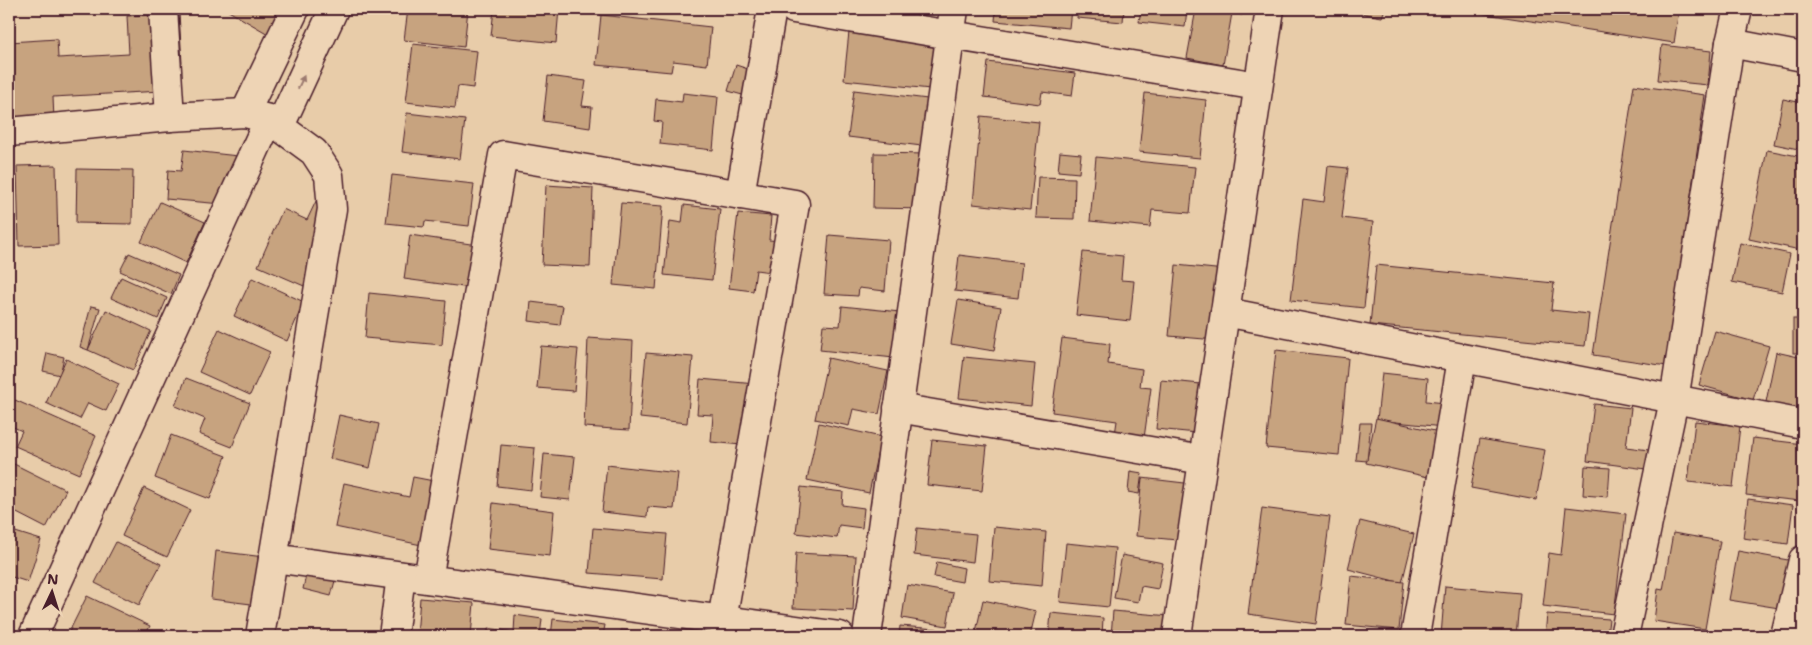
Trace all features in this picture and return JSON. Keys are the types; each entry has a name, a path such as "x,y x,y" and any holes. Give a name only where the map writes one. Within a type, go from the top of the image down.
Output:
{"street":[{"path":"163,9 170,117"},
{"path":"265,120 295,9"},
{"path":"33,636 265,120 334,9"},
{"path":"740,195 772,9"},
{"path":"794,9 952,22 1258,86"},
{"path":"1177,636 1270,9"},
{"path":"1624,636 1674,400 1730,43 1738,9"},
{"path":"867,636 952,22"},
{"path":"1730,43 1803,57"},
{"path":"9,132 170,117 265,120 314,152 329,176 332,209 260,636"},
{"path":"428,579 502,156 795,204 722,620"},
{"path":"1225,312 1803,424"},
{"path":"1415,636 1462,359"},
{"path":"898,408 1203,460"},
{"path":"273,558 840,636"},
{"path":"1785,636 1803,560"},
{"path":"393,636 401,576"}],"building":[{"path":"225,9 286,9 270,35"},
{"path":"408,9 468,9 464,47 404,40"},
{"path":"494,9 559,9 556,43 491,36"},
{"path":"907,9 959,9 959,13"},
{"path":"996,9 1071,9 1069,28 995,21"},
{"path":"1078,9 1124,9 1123,22 1077,18"},
{"path":"1141,9 1187,9 1185,27 1139,22"},
{"path":"1196,9 1243,9 1242,15 1232,13 1223,65 1187,58"},
{"path":"1353,9 1385,9 1382,17 1365,14"},
{"path":"1453,9 1679,9 1674,43"},
{"path":"179,13 182,63 160,64 161,91 53,97 54,120 9,122 9,42 57,39 58,58 129,54 127,16"},
{"path":"601,15 711,27 707,65 673,61 671,72 596,65"},
{"path":"849,32 945,43 940,90 844,80"},
{"path":"413,44 477,51 473,88 458,86 455,108 406,102"},
{"path":"1662,45 1711,51 1708,85 1658,80"},
{"path":"988,62 1075,73 1072,96 1042,92 1040,104 984,97"},
{"path":"736,65 754,71 746,96 728,91"},
{"path":"548,76 586,81 582,106 592,107 590,128 543,121"},
{"path":"1634,85 1705,95 1667,366 1593,355"},
{"path":"854,90 936,100 930,147 848,137"},
{"path":"683,93 718,97 713,150 660,144 662,122 654,121 656,99 682,102"},
{"path":"1145,93 1206,100 1200,158 1139,152"},
{"path":"1783,99 1803,103 1803,150 1774,144"},
{"path":"407,113 465,120 460,159 402,152"},
{"path":"981,116 1039,122 1030,210 973,204"},
{"path":"184,150 238,156 233,205 166,199 168,170 181,171"},
{"path":"1767,150 1803,157 1803,235 1800,250 1749,239"},
{"path":"1060,152 1081,154 1079,173 1058,171"},
{"path":"874,153 926,154 925,209 873,208"},
{"path":"1096,157 1195,167 1190,213 1152,210 1150,227 1090,221"},
{"path":"56,165 58,245 19,246 17,166"},
{"path":"1328,166 1348,168 1342,218 1373,222 1364,308 1291,300 1303,199 1324,202"},
{"path":"77,169 133,170 132,224 76,223"},
{"path":"392,175 474,184 469,226 425,221 424,227 386,223"},
{"path":"1038,177 1075,178 1074,219 1036,218"},
{"path":"9,181 11,181 9,225"},
{"path":"546,185 593,188 590,267 542,265"},
{"path":"317,199 345,212 311,289 258,266 283,209 307,220"},
{"path":"160,202 205,222 186,263 141,242"},
{"path":"621,203 663,206 656,289 613,285"},
{"path":"684,205 720,209 712,280 664,275 670,221 682,223"},
{"path":"738,213 771,216 769,240 782,241 778,273 756,270 753,291 729,288"},
{"path":"410,235 484,246 478,289 404,279"},
{"path":"829,235 889,240 885,291 859,288 858,296 824,294"},
{"path":"1740,243 1790,254 1782,292 1732,282"},
{"path":"1083,252 1123,256 1121,280 1134,281 1130,321 1076,315"},
{"path":"129,253 179,275 171,294 120,271"},
{"path":"959,255 1022,263 1018,298 955,291"},
{"path":"1803,264 1803,312 1799,312"},
{"path":"1176,265 1235,271 1228,341 1169,336"},
{"path":"1376,265 1554,283 1551,310 1589,314 1585,346 1370,325"},
{"path":"121,277 167,298 158,319 111,298"},
{"path":"252,278 304,302 287,341 234,316"},
{"path":"369,293 446,301 442,345 365,338"},
{"path":"958,300 1001,307 994,351 951,344"},
{"path":"531,302 563,306 560,325 529,321"},
{"path":"91,306 100,308 88,350 80,347"},
{"path":"842,306 900,312 894,358 820,350 823,325 840,326"},
{"path":"106,310 151,331 133,370 88,350"},
{"path":"1793,319 1803,319 1803,353 1793,353"},
{"path":"219,329 270,352 250,395 199,372"},
{"path":"1715,331 1769,346 1753,400 1699,385"},
{"path":"588,338 633,341 629,430 584,427"},
{"path":"1062,338 1110,344 1108,364 1142,369 1140,387 1151,388 1144,438 1115,434 1117,421 1052,412"},
{"path":"541,346 578,349 574,391 537,388"},
{"path":"1276,350 1348,358 1339,455 1266,448"},
{"path":"1776,352 1803,358 1803,390 1798,414 1765,407"},
{"path":"47,353 64,357 60,375 43,371"},
{"path":"646,353 693,357 687,423 640,418"},
{"path":"964,357 1035,364 1031,406 959,398"},
{"path":"828,358 888,371 879,414 853,409 849,426 815,419"},
{"path":"66,359 119,384 106,411 88,403 80,419 46,403"},
{"path":"1382,373 1428,378 1426,401 1445,403 1443,427 1377,420"},
{"path":"186,378 250,403 232,447 199,434 205,419 175,406"},
{"path":"700,379 767,385 761,447 711,442 713,415 697,414"},
{"path":"1161,380 1211,385 1207,434 1156,429"},
{"path":"15,400 96,436 79,474 15,446 22,431 9,425 9,415"},
{"path":"1594,404 1631,408 1626,447 1649,450 1646,469 1587,461"},
{"path":"339,415 379,424 370,468 330,459"},
{"path":"1376,418 1439,432 1428,477 1366,463"},
{"path":"1695,421 1740,426 1733,487 1688,482"},
{"path":"819,423 881,437 869,493 807,480"},
{"path":"1360,423 1371,423 1367,461 1356,460"},
{"path":"171,435 226,456 210,499 155,478"},
{"path":"1753,438 1803,444 1803,474 1800,501 1746,495"},
{"path":"1480,439 1545,450 1536,500 1471,488"},
{"path":"932,440 987,446 982,491 927,485"},
{"path":"501,445 535,448 531,490 497,486"},
{"path":"544,454 575,457 570,500 540,497"},
{"path":"10,462 66,490 46,528 9,509"},
{"path":"607,465 678,473 674,509 648,507 647,517 602,512"},
{"path":"1585,466 1610,468 1608,497 1583,495"},
{"path":"1130,471 1142,473 1139,494 1128,492"},
{"path":"413,477 444,483 431,547 335,527 344,483 409,497"},
{"path":"1142,478 1193,484 1187,541 1136,536"},
{"path":"801,487 843,492 842,505 864,508 862,528 839,525 837,538 796,533"},
{"path":"144,488 190,510 167,557 122,536"},
{"path":"1748,499 1793,505 1788,544 1743,538"},
{"path":"493,503 554,511 550,556 488,549"},
{"path":"1566,507 1626,514 1614,614 1543,606 1549,553 1561,555"},
{"path":"1262,508 1330,517 1316,624 1248,614"},
{"path":"1360,521 1414,534 1402,583 1348,569"},
{"path":"994,527 1046,532 1042,586 989,581"},
{"path":"593,528 667,534 663,579 589,573"},
{"path":"917,528 976,534 973,562 914,555"},
{"path":"9,530 41,540 28,582 9,576"},
{"path":"1673,533 1720,541 1705,629 1654,621 1658,589 1663,590"},
{"path":"116,542 161,564 139,605 95,583"},
{"path":"1066,543 1115,548 1109,607 1060,602"},
{"path":"216,551 264,557 259,605 211,599"},
{"path":"1738,551 1788,560 1779,608 1729,600"},
{"path":"796,553 856,556 853,611 793,608"},
{"path":"1122,555 1163,563 1158,589 1141,586 1138,602 1114,598"},
{"path":"937,562 964,568 962,582 934,577"},
{"path":"308,566 337,573 331,596 303,589"},
{"path":"1351,576 1404,582 1399,630 1346,625"},
{"path":"907,585 953,593 947,626 902,618"},
{"path":"1445,586 1520,593 1516,636 1441,636"},
{"path":"87,596 150,626 145,636 67,636"},
{"path":"420,598 474,603 471,636 417,636"},
{"path":"983,600 1036,611 1030,636 975,636"},
{"path":"1113,611 1170,616 1168,636 1111,636"},
{"path":"1051,613 1103,618 1102,636 1049,636"},
{"path":"1547,614 1609,619 1607,636 1545,636"},
{"path":"515,615 542,619 540,636 488,636 488,628 514,632"},
{"path":"553,619 605,625 603,636 551,636"},
{"path":"900,626 937,629 936,636 899,636"},
{"path":"621,630 672,635 672,636 620,636"}]}
